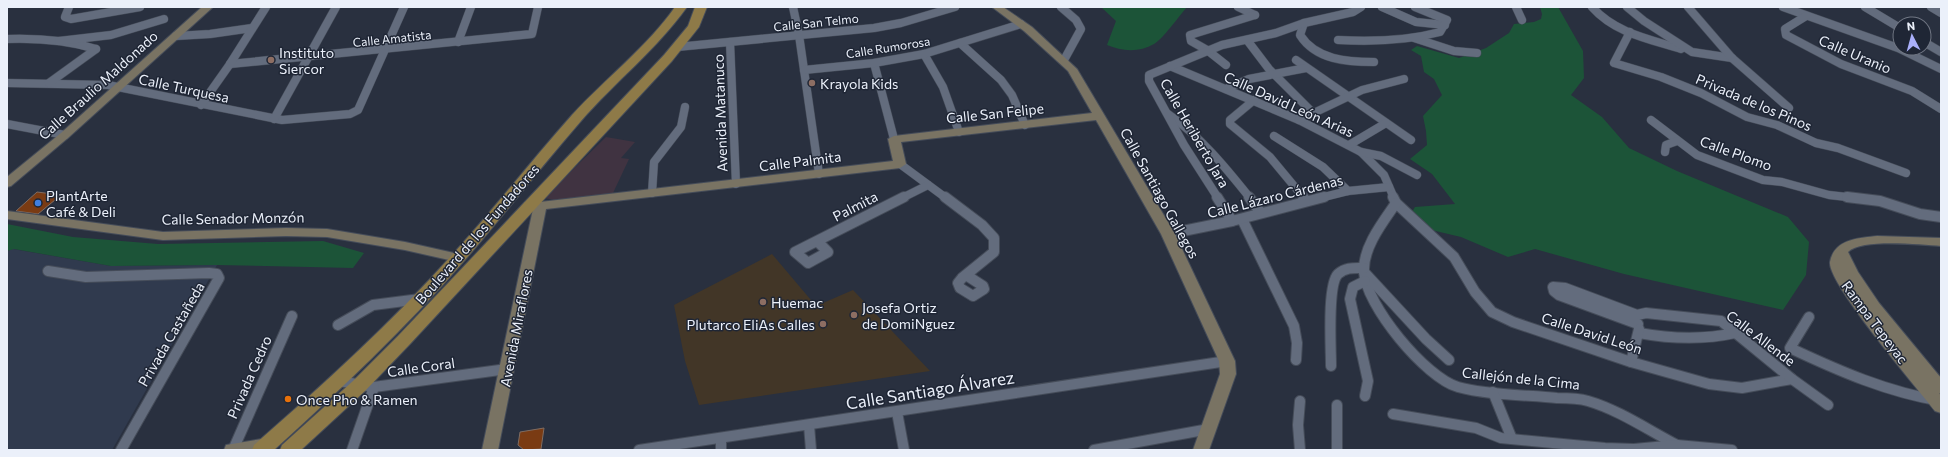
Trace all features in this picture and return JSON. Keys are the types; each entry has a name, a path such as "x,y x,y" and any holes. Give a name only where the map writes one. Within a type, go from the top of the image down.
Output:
{"main road":[{"name":"Boulevard de los Fundadores","path":"264,447 339,381 420,299 458,258 576,119 604,88 668,27 682,7"},
{"name":"Boulevard de los Fundadores","path":"288,450 366,387 466,274 535,205 677,48 692,27 701,7"},
{"path":"458,258 466,268 466,274"}],"street":[{"path":"69,7 65,17 71,19 140,7"},
{"name":"Calle Braulio Maldonado","path":"7,183 65,135 208,7"},
{"path":"201,105 230,64 266,7"},
{"path":"274,119 336,7"},
{"path":"385,50 404,7"},
{"path":"458,42 471,7"},
{"name":"Calle Amatista","path":"230,64 385,50 532,34 538,7"},
{"path":"793,7 799,35 819,174"},
{"name":"Calle San Telmo","path":"677,48 874,28 901,23 955,7"},
{"name":"Calle Santiago Gallegos","path":"997,7 1021,24 1064,60 1072,69 1168,234 1227,361 1228,374 1201,450"},
{"path":"1061,7 1076,20 1081,30 1064,60"},
{"path":"1226,65 1207,50 1191,41 1190,36 1255,15 1238,7"},
{"path":"1170,66 1207,50 1276,33 1304,23 1353,12 1361,7"},
{"path":"1382,7 1416,22 1446,22"},
{"path":"1416,7 1446,22"},
{"path":"1516,7 1522,20"},
{"path":"1592,7 1600,17 1611,24 1630,32 1692,52 1732,58"},
{"path":"1627,7 1644,21 1692,52"},
{"path":"1688,7 1732,58 1789,108"},
{"path":"1783,7 1898,48 1941,68"},
{"path":"1865,7 1892,23"},
{"path":"1931,7 1941,13"},
{"name":"Calle Uranio","path":"1806,16 1785,29 1786,35 1841,64 1912,91 1941,109"},
{"path":"59,41 111,35 164,19"},
{"path":"1338,40 1380,41 1411,37 1440,32 1446,22"},
{"path":"1304,23 1300,35 1306,45 1314,51 1346,61 1374,62"},
{"name":"Calle Rumorosa","path":"804,70 874,63 924,54 1021,24"},
{"path":"176,36 210,34 252,28"},
{"name":"Privada de los Pinos","path":"1630,32 1614,63 1661,77 1694,90 1747,117 1778,125 1816,143 1838,148 1906,173"},
{"path":"1411,37 1454,50 1477,53"},
{"path":"7,39 78,43 96,49 49,83"},
{"path":"1248,40 1257,54 1274,74 1313,113"},
{"name":"Avenida Matanuco","path":"730,42 736,184"},
{"path":"960,43 993,72 1005,85 1017,105 1025,125"},
{"path":"1932,47 1941,52"},
{"name":"Calle Turquesa","path":"7,84 49,83 108,85 274,119 293,120 355,113 358,110 385,50"},
{"path":"924,54 943,87 959,132"},
{"path":"1296,60 1411,140"},
{"path":"874,63 900,164 982,225 994,238 994,252 964,276"},
{"name":"Calle Heriberto Jara","path":"1170,66 1149,75 1148,78 1184,145 1237,220 1294,326 1297,343 1296,360"},
{"name":"Calle David León Arias","path":"1170,66 1299,120 1361,152 1384,175 1396,203"},
{"path":"1226,89 1249,79 1306,68"},
{"path":"1299,120 1362,90 1404,79"},
{"path":"1254,100 1230,120 1230,124 1270,157 1306,201"},
{"path":"652,193 654,162 681,127 685,107"},
{"path":"1168,114 1183,124 1227,169 1262,213"},
{"name":"Calle San Felipe","path":"894,139 1100,116"},
{"name":"Calle Plomo","path":"1651,120 1697,155 1763,180 1798,186 1829,195 1880,201 1920,214 1941,216"},
{"path":"1349,145 1386,123"},
{"path":"7,124 65,135"},
{"path":"1274,136 1326,168 1339,179 1348,191"},
{"path":"1665,152 1666,145 1677,141"},
{"path":"1361,152 1381,156 1417,175"},
{"name":"Calle Palmita","path":"535,205 736,184 900,164"},
{"name":"Palmita","path":"817,242 828,252 808,263 795,252 928,184"},
{"name":"Calle Lázaro Cárdenas","path":"1168,234 1237,220 1348,191 1390,186"},
{"path":"1365,396 1368,381 1350,299 1352,287 1365,274 1372,245 1383,222 1396,203"},
{"name":"Calle David León","path":"1396,203 1454,257 1475,292 1492,312 1513,322 1631,362 1709,384 1742,388 1792,379"},
{"name":"Avenida Miraflores","path":"490,450 507,369 535,205"},
{"name":"Calle Senador Monzón","path":"7,215 163,236 286,232 327,233 406,246 458,258"},
{"name":"Rampa Tepeyac","path":"1940,399 1862,308 1842,277 1837,267 1837,259 1848,246 1860,242 1941,242"},
{"path":"1331,366 1331,290 1337,275 1348,268 1365,274 1426,339 1450,360"},
{"name":"Privada Castañeda","path":"48,271 86,277 217,274 219,278 121,450"},
{"name":"Callejón de la Cima","path":"1365,274 1369,293 1404,345 1442,380 1453,386 1493,392 1586,400 1608,408 1677,444"},
{"name":"Calle Allende","path":"1556,286 1564,288 1638,324 1560,295 1554,291 1553,287 1556,286"},
{"path":"338,325 373,305 420,299"},
{"name":"Calle Allende","path":"1638,324 1646,313 1721,321 1792,379 1828,405"},
{"name":"Privada Cedro","path":"232,450 292,316"},
{"path":"1809,317 1790,348 1851,375 1891,389 1940,399"},
{"path":"1631,362 1638,324 1691,339 1735,333"},
{"name":"Calle Santiago Álvarez","path":"639,450 1227,361"},
{"name":"Calle Coral","path":"339,381 366,387 507,369"},
{"path":"352,450 366,387"},
{"path":"1493,392 1512,440"},
{"path":"1300,401 1298,425 1300,450"},
{"path":"1337,405 1337,450"},
{"path":"897,412 904,450"},
{"path":"1394,414 1476,428 1501,438 1512,440 1634,450 1677,444 1732,450"},
{"path":"809,425 811,450"},
{"path":"1094,450 1209,429"},
{"path":"721,438 722,450"},
{"path":"232,450 264,447"}],"shaded area":[{"path":"606,137 635,142 621,158 629,159 613,193 555,200 544,198"},
{"path":"13,249 111,266 217,265 112,450 7,450 7,251"},
{"path":"772,254 816,306 853,290 930,371 699,405 685,361 674,305"}],"green space":[{"path":"1101,7 1187,7 1157,42 1142,49 1124,50 1107,45 1116,21"},
{"path":"1540,7 1558,7 1583,51 1584,78 1571,95 1602,117 1629,148 1677,171 1788,217 1809,242 1806,275 1783,310 1624,274 1535,249 1508,257 1461,237 1423,228 1410,215 1415,207 1455,204 1432,174 1410,159 1427,145 1423,116 1442,95 1434,79 1424,72 1421,56 1411,50 1417,46 1459,58 1486,48 1509,33 1514,24 1534,22 1541,19 1542,14"},
{"path":"7,224 73,237 158,244 323,241 364,253 353,268 217,265 111,266 14,249 7,251"}],"building":[{"name":"PlantArte Café & Deli","path":"37,192 61,195 38,214 16,211"},
{"path":"544,428 541,449 524,450 518,445 520,432"}],"place":[{"name":"Instituto Siercor","path":"271,60"},
{"name":"Krayola Kids","path":"812,83"},
{"name":"PlantArte Café & Deli","path":"38,203"},
{"name":"Huemac","path":"763,302"},
{"name":"Josefa Ortiz de DomiNguez","path":"854,315"},
{"name":"Plutarco EliAs Calles","path":"823,324"},
{"name":"Once Pho & Ramen","path":"288,399"}]}
